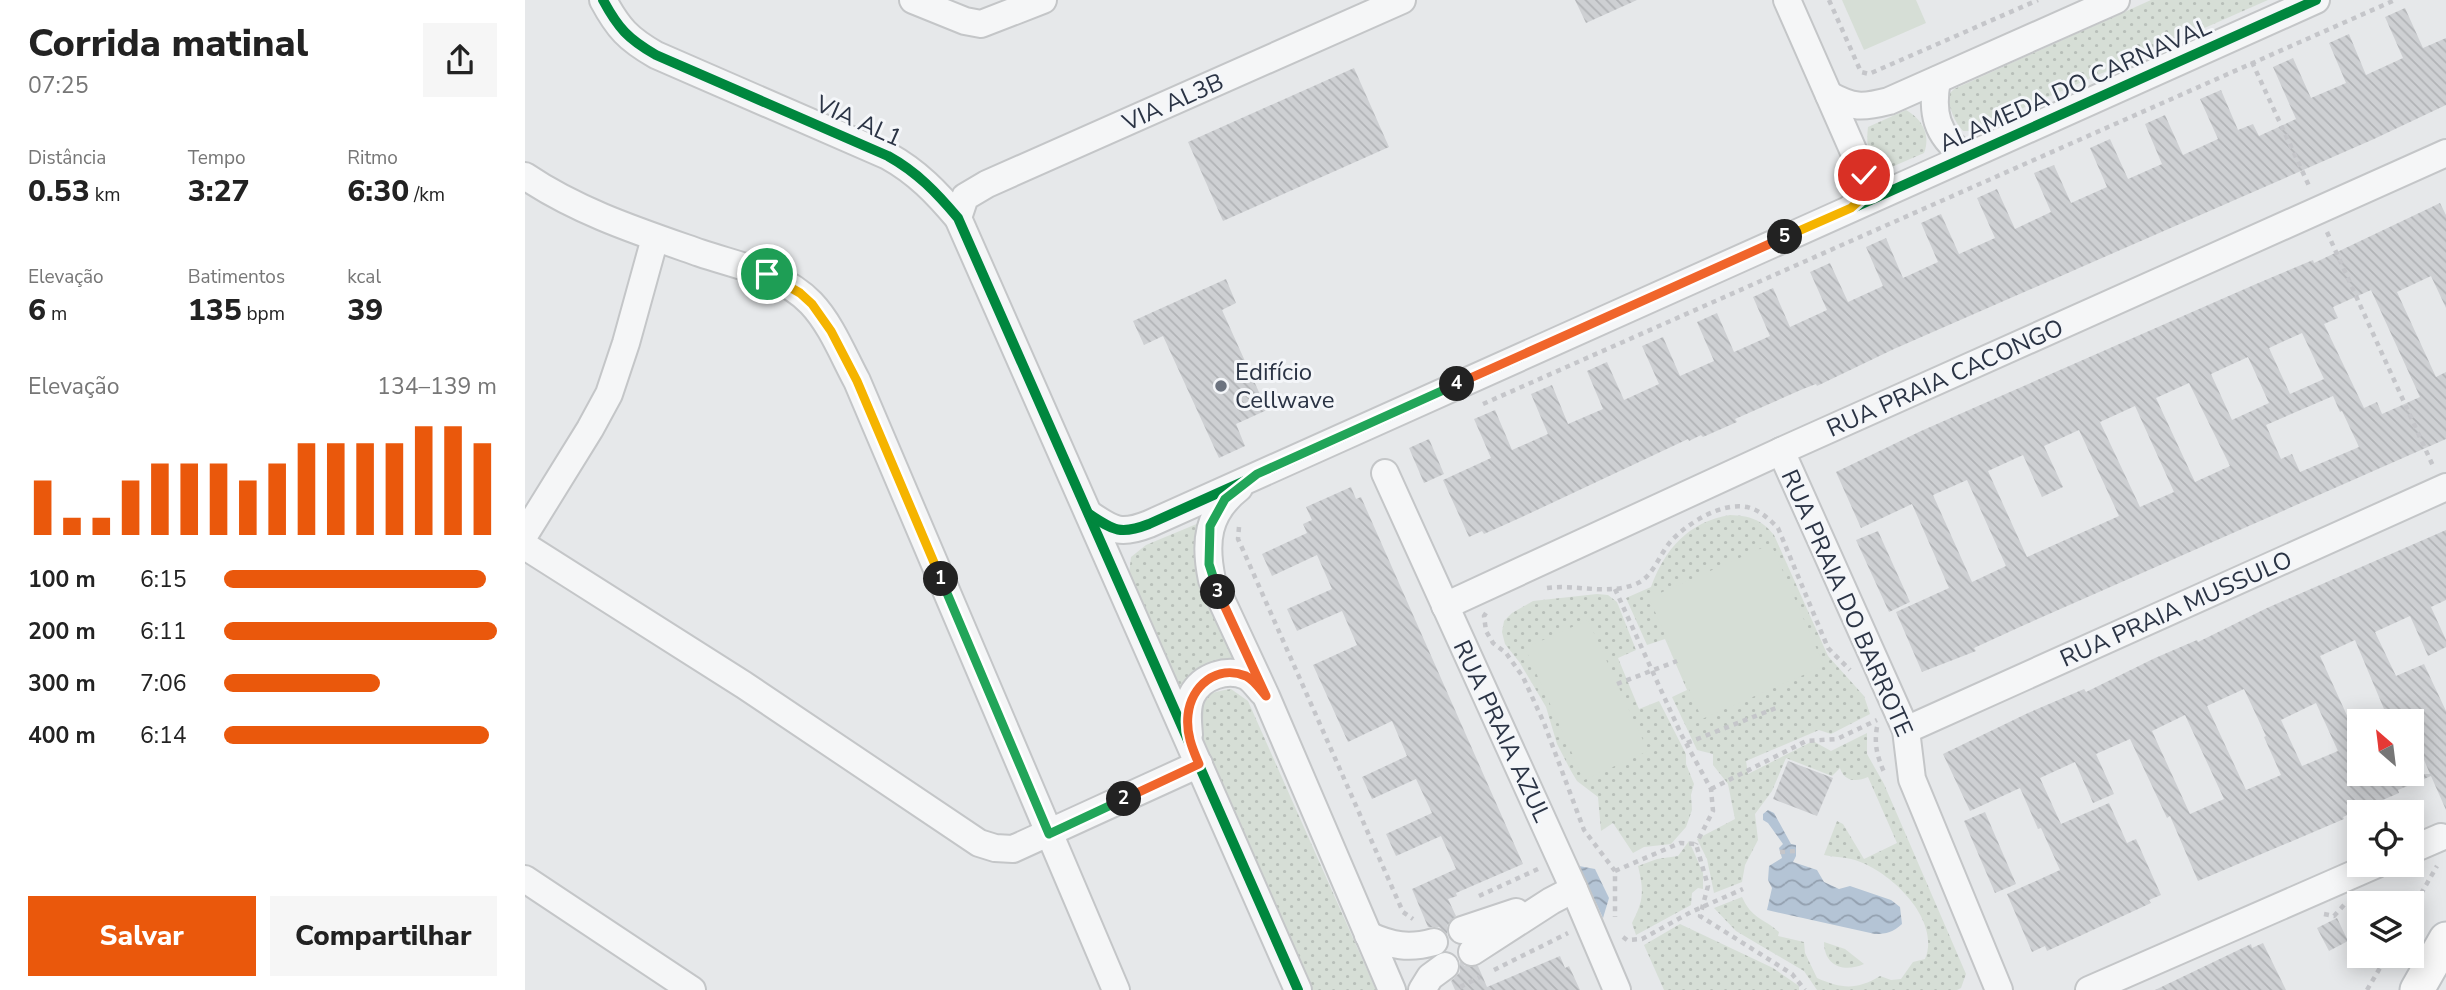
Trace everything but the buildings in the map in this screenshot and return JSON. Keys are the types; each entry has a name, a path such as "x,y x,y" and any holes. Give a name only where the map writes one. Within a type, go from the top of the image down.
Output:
{"main road":[{"path":"2417,990 2446,939"}],"street":[{"name":"VIA AL1","path":"603,0 619,29 636,44 895,160 933,188 958,218 1297,990"},
{"path":"913,0 965,21 981,24 1043,0"},
{"name":"VIA AL3B","path":"958,218 965,197 987,184 1359,9 1402,0"},
{"path":"1787,0 1864,175 1860,200 1851,208"},
{"path":"1829,95 1848,105 1865,107 1889,101 2116,0"},
{"name":"ALAMEDA DO CARNAVAL","path":"1257,474 2316,0"},
{"path":"1937,80 1933,101 1938,123 1949,144 1964,155 1978,151"},
{"name":"RUA PRAIA CACONGO","path":"1445,606 1781,451 2446,153"},
{"path":"525,176 578,207 655,237 767,274 785,283 812,304 831,331 857,381 1116,990"},
{"path":"525,534 609,394 655,237"},
{"name":"RUA PRAIA DO BARROTE","path":"1781,451 1906,730 1912,779 1999,990"},
{"name":"RUA PRAIA AZUL","path":"1385,473 1574,889 1617,990"},
{"path":"1089,514 1107,527 1131,531 1257,474"},
{"path":"1257,474 1225,499 1210,526 1209,564 1212,580 1266,696 1392,990"},
{"name":"RUA PRAIA MUSSULO","path":"1906,730 2441,479"},
{"path":"525,546 744,685 979,843 995,848 1013,849 1049,834 1194,752 1187,716 1192,694 1210,677 1230,672 1249,677 1266,696"},
{"path":"2424,850 2441,849"},
{"path":"2089,990 2348,877"},
{"path":"525,879 692,990"},
{"path":"1467,941 1574,889"},
{"path":"1368,935 1389,945 1416,947 1428,932"},
{"path":"1422,990 1430,977 1450,978"}],"path":[{"path":"1829,0 1861,72 1869,75 2038,0"},
{"path":"1476,407 2395,0"},
{"path":"2252,62 2311,189"},
{"path":"2327,231 2441,479"},
{"path":"1539,590 1557,586 1615,589 1632,586 1645,580 1669,543 1686,526 1727,507 1745,506 1768,517 1778,528 1828,648 1856,677"},
{"path":"1241,523 1238,540 1403,912 1428,932"},
{"path":"1615,589 1711,789 1713,811 1696,844 1708,886 1700,916 1792,974 1805,990"},
{"path":"1490,608 1484,616 1486,631 1523,677 1544,723 1584,830 1615,871 1614,929"},
{"path":"1617,684 1677,661"},
{"path":"1687,743 1776,708"},
{"path":"1711,789 1806,741 1837,738 1877,720"},
{"path":"1615,871 1680,844 1696,844"},
{"path":"2421,891 2441,849"},
{"path":"1780,852 1796,851"},
{"path":"1476,897 1547,865"},
{"path":"1621,935 1627,940 1642,939 1691,912 1743,889"},
{"path":"1450,978 1575,929"},
{"path":"2367,990 2379,968"}],"shaded area":[{"path":"1842,0 1916,0 1926,23 1864,50"},
{"path":"2151,0 2268,0 1971,131 1963,131 1957,123 1948,95 1954,89"},
{"path":"1906,110 1917,118 1924,128 1924,153 1887,169 1876,166 1868,147 1868,127"},
{"path":"1730,515 1755,519 1774,535 1828,656 1864,696 1870,714 1831,734 1819,730 1746,761 1748,774 1813,741 1831,751 1867,733 1867,754 1884,784 1966,974 1961,988 1957,990 1817,990 1804,971 1736,931 1714,908 1742,897 1754,914 1779,932 1778,936 1804,942 1805,953 1817,978 1842,986 1857,986 1880,976 1891,980 1901,979 1913,962 1925,959 1928,944 1926,928 1908,897 1881,873 1865,864 1824,855 1837,821 1843,824 1864,859 1897,843 1868,777 1851,780 1840,768 1832,776 1786,758 1772,791 1755,814 1758,840 1745,865 1742,882 1714,893 1707,859 1697,839 1735,819 1728,784 1713,765 1713,754 1697,750 1672,697 1687,690 1665,639 1647,645 1626,598 1651,587 1671,549 1690,531"},
{"path":"1199,523 1200,582 1234,661 1195,672 1178,688 1135,592 1129,574 1131,557 1146,545"},
{"path":"1771,544 1824,666 1702,719 1649,598"},
{"path":"1608,595 1617,602 1636,650 1618,658 1639,709 1659,701 1686,754 1686,764 1694,784 1691,795 1692,810 1686,827 1671,844 1644,847 1633,853 1613,823 1601,831 1598,797 1577,781 1571,771 1557,744 1546,707 1520,663 1505,644 1502,632 1504,621 1512,613 1533,601"},
{"path":"1588,620 1648,751 1584,780 1525,648"},
{"path":"1231,689 1248,701 1376,990 1310,990 1192,723 1197,707 1204,698 1215,692"},
{"path":"1689,841 1703,873 1703,889 1698,888 1692,893 1691,905 1636,935 1632,923 1642,895 1638,866 1657,859 1678,856"},
{"path":"1680,924 1773,968 1799,986 1799,990 1664,990 1644,945"},
{"path":"1824,942 1845,949 1864,964 1849,968 1831,962 1827,957"}],"water":[{"path":"1768,810 1774,813 1791,844 1796,845 1793,862 1817,870 1824,882 1839,889 1850,886 1891,900 1900,907 1902,924 1890,932 1875,934 1767,910 1772,888 1768,880 1769,866 1782,858 1779,848 1783,844 1763,820 1763,814"},
{"path":"1579,866 1595,869 1609,898 1603,918"}],"cycle path":[{"path":"603,0 625,32 646,49 888,156 926,184 958,218 1298,990"},
{"path":"1089,514 1118,530 1149,524 2316,0"}],"place":[{"name":"Edifício Cellwave","path":"1221,386"}],"route":[{"path":"767,274 785,283 812,304 831,331 857,381 1049,834 1199,764 1189,741 1187,716 1192,694 1210,677 1230,672 1249,677 1266,696 1212,580 1209,564 1210,526 1225,499 1257,474 1851,208 1860,200 1864,175"}]}
